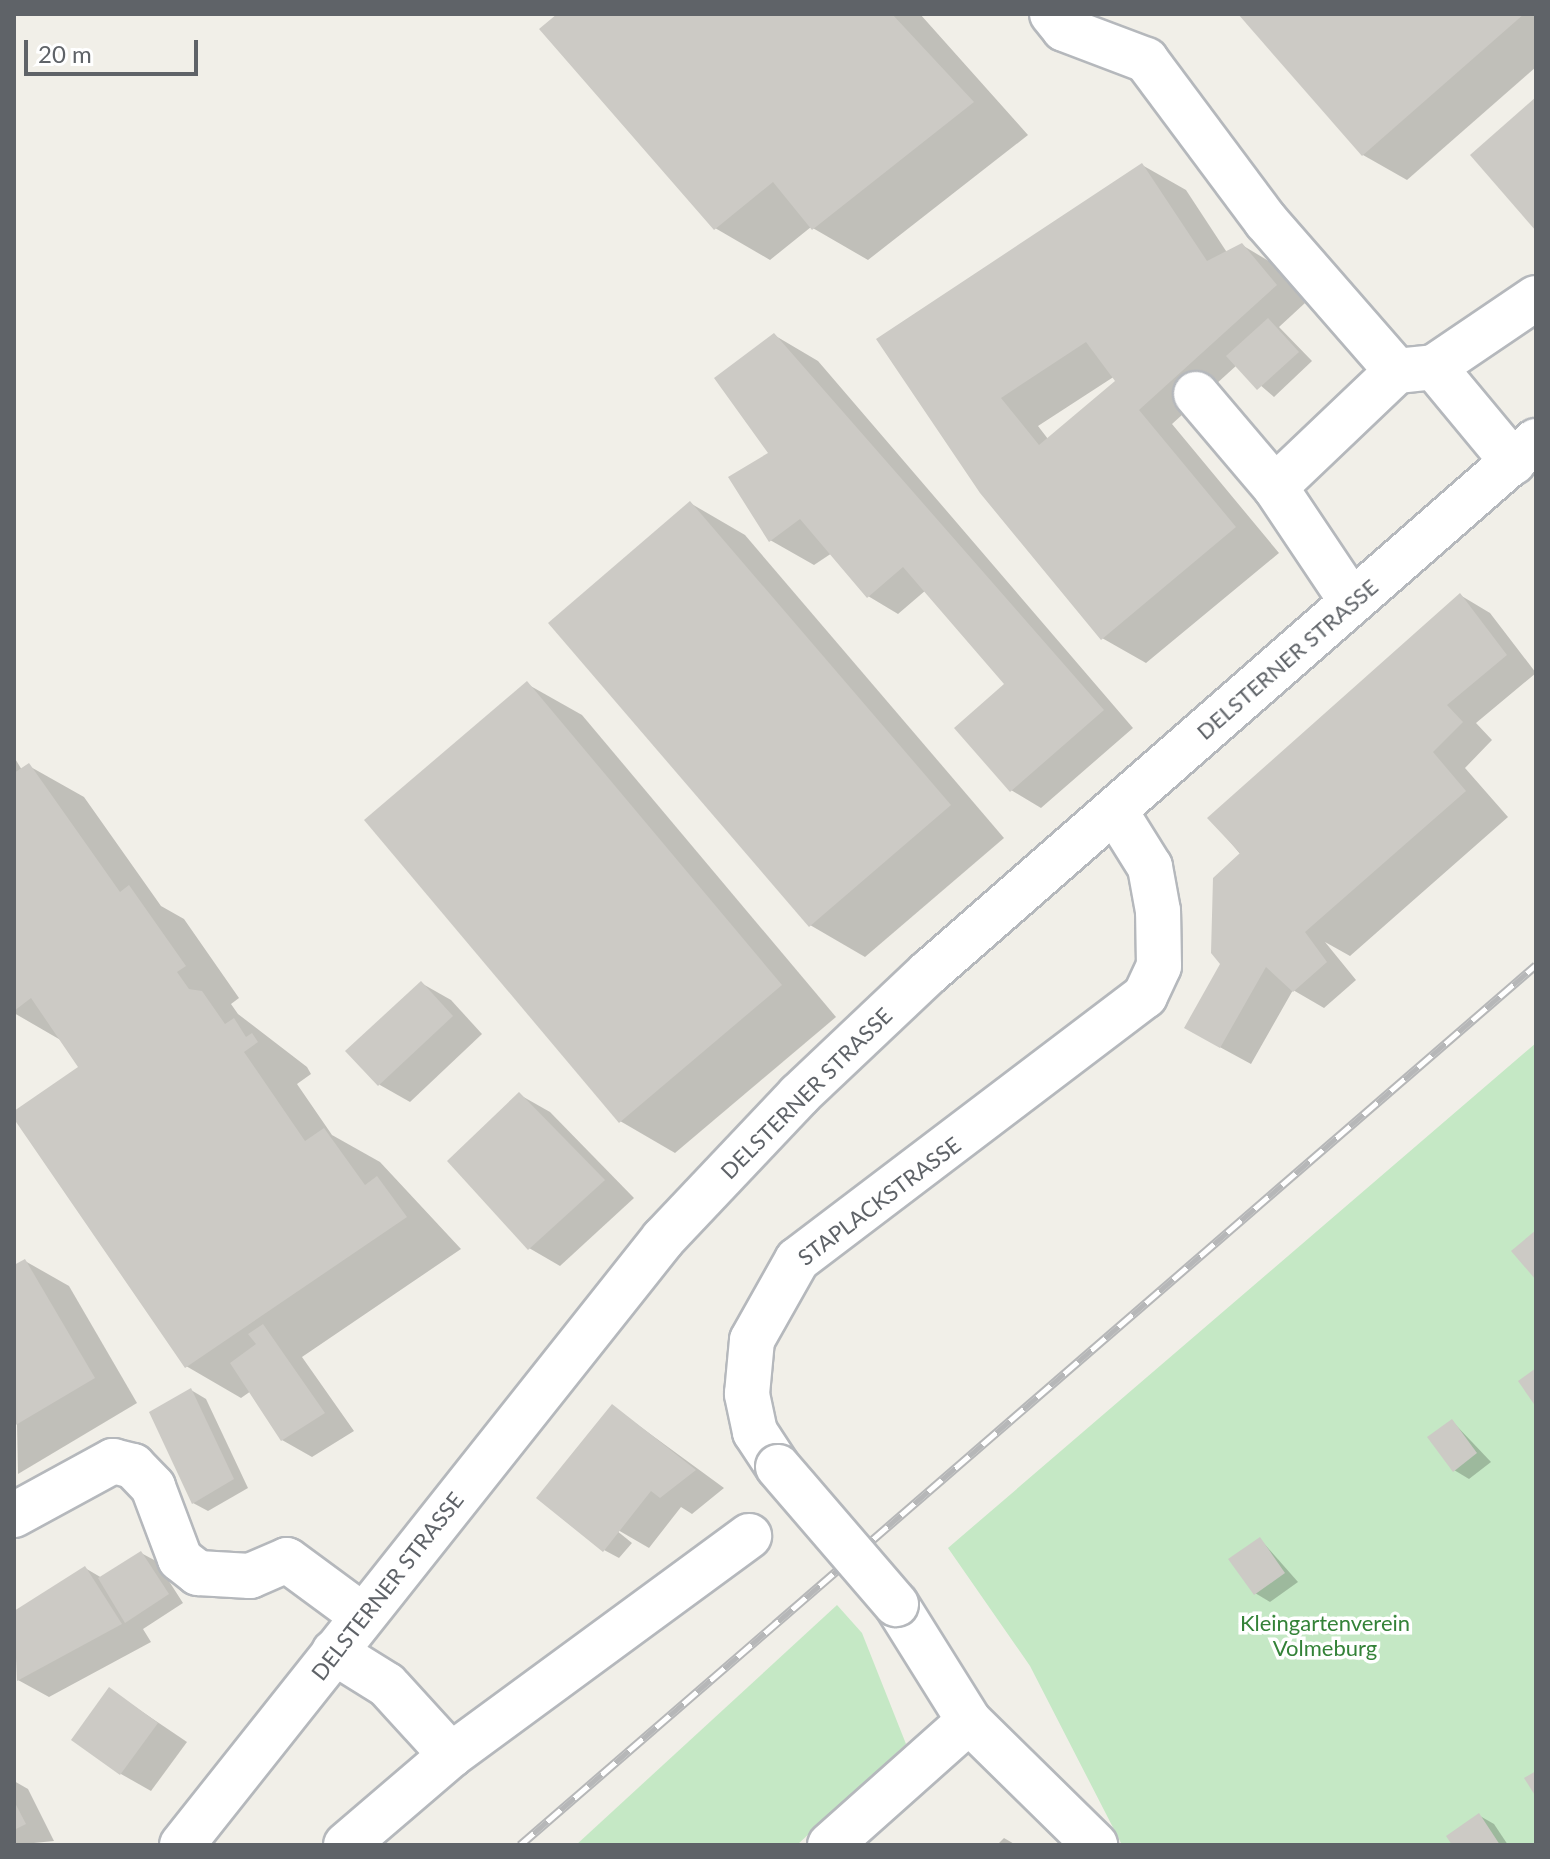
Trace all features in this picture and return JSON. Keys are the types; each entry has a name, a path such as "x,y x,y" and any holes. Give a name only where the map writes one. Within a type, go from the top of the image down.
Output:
{"street":[{"path":"1052,14 1064,29 1146,60 1266,221 1416,369 1525,452"},
{"path":"1275,487 1416,369 1536,298"},
{"path":"1196,394 1275,487 1352,602"},
{"name":"DELSTERNER STRASSE","path":"182,1845 663,1239 821,1074 1115,811 1525,452"},
{"name":"STAPLACKSTRASSE","path":"1095,1845 969,1721 896,1604 778,1467 755,1432 748,1380 752,1340 797,1260 1145,996 1159,966 1158,911 1150,867 1115,811"},
{"path":"14,1515 113,1461 133,1466 153,1487 180,1559 198,1573 250,1576 287,1560 363,1616"},
{"path":"346,1845 451,1755 749,1536"},
{"path":"334,1652 387,1685 451,1755"},
{"path":"830,1845 969,1721"}],"green space":[{"name":"Kleingartenverein Volmeburg","path":"1536,1043 1536,1845 1122,1845 1030,1666 948,1548"},
{"path":"837,1605 862,1633 906,1744 797,1845 576,1845"}],"building":[{"path":"557,14 892,14 974,102 812,230 773,182 714,230 539,29"},
{"path":"1238,14 1524,14 1362,156"},
{"path":"1536,97 1536,231 1470,155"},
{"path":"1142,163 1207,261 1242,243 1277,285 1139,410 1236,527 1101,640 980,493 876,339","holes":["1086,342 1115,381 1039,445 1001,398"]},
{"path":"1268,318 1299,352 1257,390 1226,356"},
{"path":"774,333 1104,710 1010,792 954,728 1004,684 903,567 867,598 800,519 769,542 728,477 768,453 714,378"},
{"path":"690,501 951,805 809,927 548,623"},
{"path":"1460,593 1507,655 1447,705 1463,722 1433,752 1466,791 1305,932 1327,962 1293,992 1266,967 1220,1048 1184,1028 1220,964 1211,953 1213,878 1240,853 1207,818"},
{"path":"527,681 782,985 619,1123 364,820"},
{"path":"29,763 120,892 129,885 186,966 177,972 189,989 202,991 225,1024 234,1018 246,1037 252,1033 258,1042 244,1052 305,1141 324,1128 365,1185 377,1176 407,1217 185,1368 14,1119 14,1111 78,1067 31,998 14,1011 14,773"},
{"path":"421,981 453,1016 378,1086 345,1051"},
{"path":"519,1092 605,1180 528,1250 447,1161"},
{"path":"1536,1230 1536,1280 1511,1251"},
{"path":"25,1259 95,1378 14,1426 14,1265"},
{"path":"263,1324 325,1413 281,1441 230,1363 256,1344 248,1334"},
{"path":"1536,1368 1536,1407 1518,1381"},
{"path":"191,1388 234,1479 192,1504 149,1412"},
{"path":"612,1404 696,1470 660,1498 651,1491 603,1552 536,1498"},
{"path":"1452,1419 1477,1453 1453,1472 1427,1437"},
{"path":"1260,1537 1285,1573 1254,1595 1228,1559"},
{"path":"141,1551 169,1594 125,1623 98,1578"},
{"path":"85,1566 122,1624 17,1681 14,1611"},
{"path":"109,1687 158,1723 120,1775 71,1740"},
{"path":"1536,1771 1536,1797 1524,1778"},
{"path":"14,1801 26,1824 14,1830"},
{"path":"1479,1813 1500,1845 1452,1845 1446,1836"}],"railway":[{"path":"520,1845 1536,965"}]}
